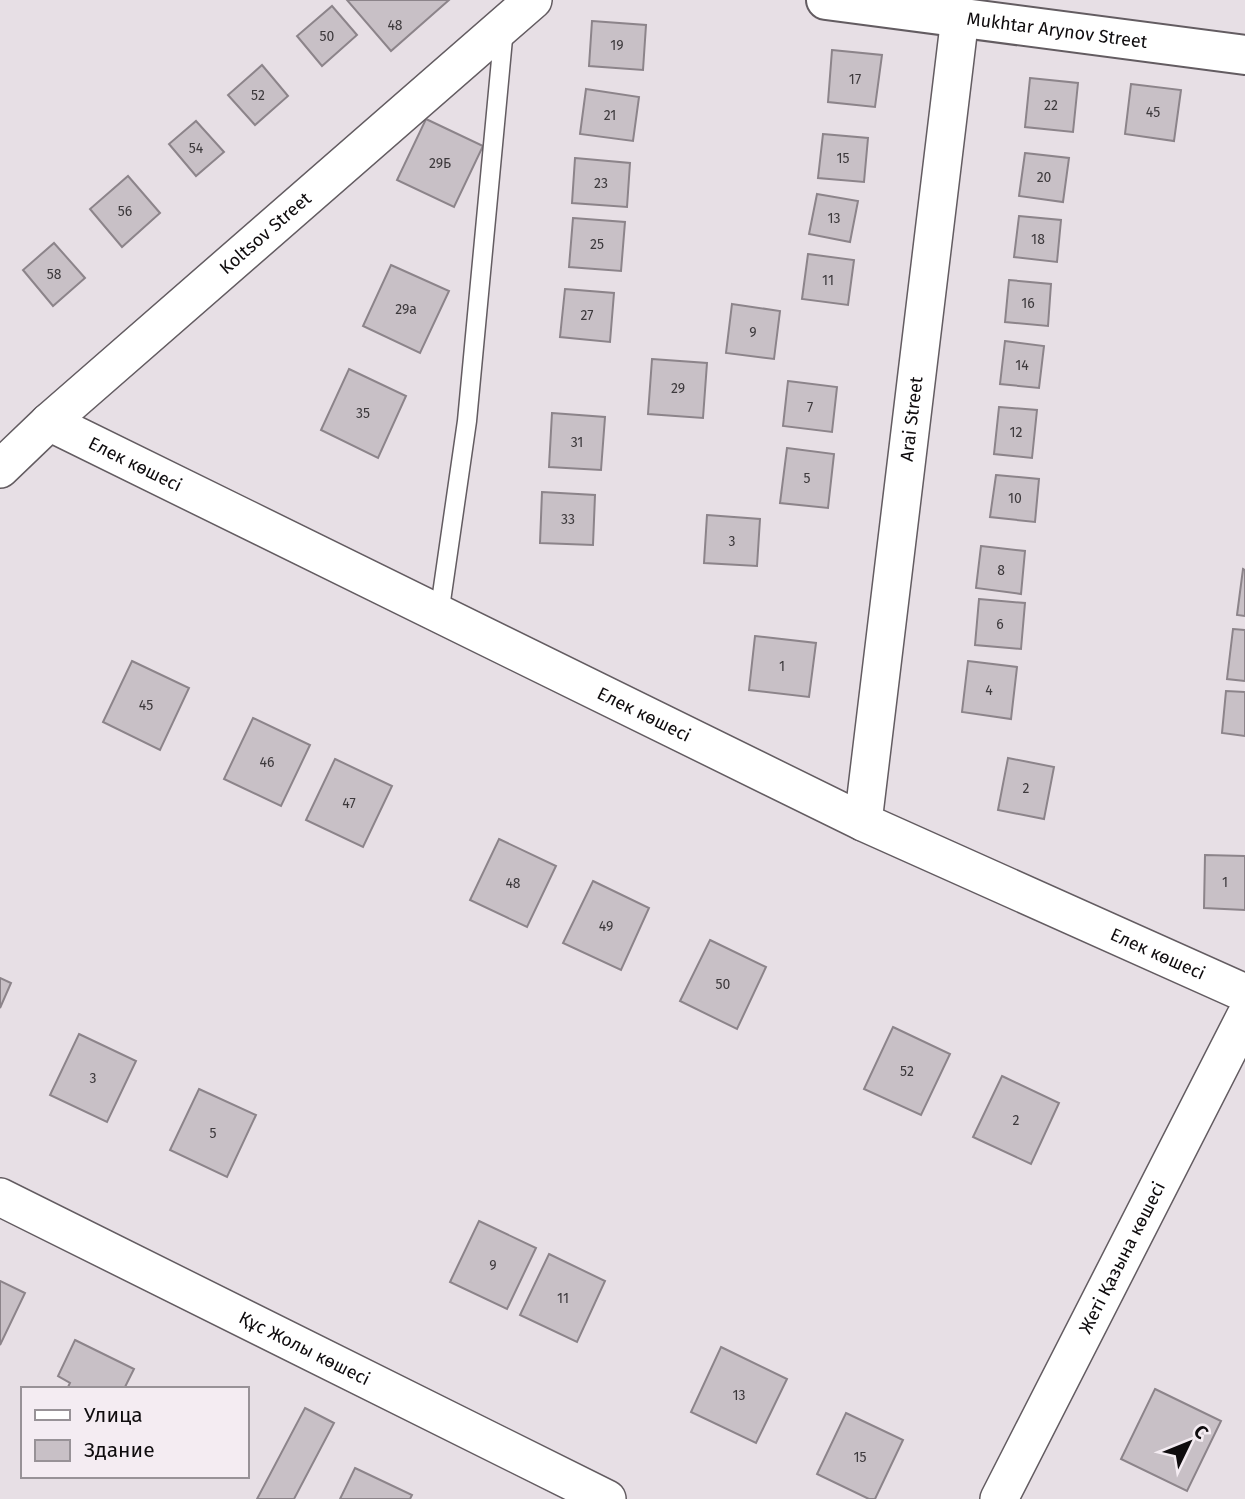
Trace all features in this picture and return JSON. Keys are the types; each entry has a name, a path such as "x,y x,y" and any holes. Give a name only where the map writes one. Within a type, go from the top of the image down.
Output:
{"street":[{"name":"Koltsov Street","path":"0,469 49,422 533,0"},
{"name":"Mukhtar Arynov Street","path":"826,0 1245,55"},
{"name":"Arai Street","path":"863,822 960,17"},
{"name":"Елек көшесі","path":"49,422 863,822 1245,993"},
{"name":"Жеті Қазына көшесі","path":"999,1499 1245,1017"},
{"name":"Құс Жолы көшесі","path":"0,1197 607,1499"}],"lane":[{"path":"439,615 467,421 504,24"}],"building":[{"path":"347,0 449,0 391,51"},
{"path":"332,6 357,35 322,66 297,36"},
{"path":"592,21 646,25 643,70 589,66"},
{"path":"832,50 882,55 875,107 828,102"},
{"path":"262,65 288,96 255,125 228,95"},
{"path":"1030,78 1078,83 1073,132 1025,127"},
{"path":"1131,84 1181,90 1174,141 1125,134"},
{"path":"586,89 639,97 633,141 580,134"},
{"path":"426,119 483,146 454,207 397,180"},
{"path":"196,121 224,152 196,176 169,144"},
{"path":"823,134 868,138 864,182 818,178"},
{"path":"1025,153 1069,158 1063,202 1019,196"},
{"path":"575,158 630,163 627,207 572,203"},
{"path":"128,176 160,213 122,247 90,209"},
{"path":"817,194 858,201 850,242 809,234"},
{"path":"1019,216 1061,220 1057,262 1014,257"},
{"path":"573,218 625,222 621,271 569,267"},
{"path":"54,243 85,278 53,306 23,270"},
{"path":"808,254 854,260 848,305 802,299"},
{"path":"391,265 449,291 420,353 363,326"},
{"path":"1009,280 1051,284 1048,326 1005,322"},
{"path":"565,289 614,293 610,342 560,337"},
{"path":"732,304 780,311 774,359 726,353"},
{"path":"1005,341 1044,346 1039,388 1000,384"},
{"path":"652,359 707,363 703,418 648,414"},
{"path":"349,369 406,396 378,458 321,430"},
{"path":"788,381 837,387 832,432 783,426"},
{"path":"999,407 1037,410 1032,458 994,454"},
{"path":"552,413 605,417 601,470 549,467"},
{"path":"787,448 834,454 828,508 780,503"},
{"path":"996,475 1039,479 1035,522 990,517"},
{"path":"542,492 595,495 593,545 540,543"},
{"path":"707,515 760,519 757,566 704,563"},
{"path":"981,546 1025,551 1021,594 976,588"},
{"path":"1243,569 1245,570 1245,616 1237,615"},
{"path":"979,599 1025,603 1021,649 975,645"},
{"path":"1233,629 1245,630 1245,681 1227,679"},
{"path":"755,636 816,643 809,697 749,690"},
{"path":"132,661 189,688 160,750 103,722"},
{"path":"968,661 1017,667 1011,719 962,712"},
{"path":"1226,691 1245,692 1245,736 1222,733"},
{"path":"253,718 310,745 281,806 224,779"},
{"path":"1008,758 1054,767 1044,819 998,810"},
{"path":"335,759 392,786 363,847 306,820"},
{"path":"499,839 556,866 527,927 470,900"},
{"path":"1205,855 1245,856 1245,910 1204,908"},
{"path":"593,881 649,908 621,970 563,943"},
{"path":"710,940 766,967 737,1029 680,1001"},
{"path":"0,978 11,983 0,1008"},
{"path":"893,1027 950,1054 921,1115 864,1089"},
{"path":"79,1034 136,1061 107,1122 50,1095"},
{"path":"1002,1076 1059,1103 1031,1164 973,1137"},
{"path":"199,1089 256,1115 227,1177 170,1150"},
{"path":"479,1221 536,1248 507,1309 450,1282"},
{"path":"549,1254 605,1281 577,1342 520,1315"},
{"path":"0,1281 25,1293 0,1345"},
{"path":"75,1340 134,1369 125,1387 68,1387 70,1383 58,1376"},
{"path":"721,1347 787,1379 756,1443 691,1412"},
{"path":"1155,1389 1221,1421 1187,1491 1121,1459"},
{"path":"305,1408 334,1423 294,1499 257,1499"},
{"path":"846,1413 903,1440 875,1499 869,1499 817,1474"},
{"path":"355,1468 412,1495 410,1499 340,1499"}]}
